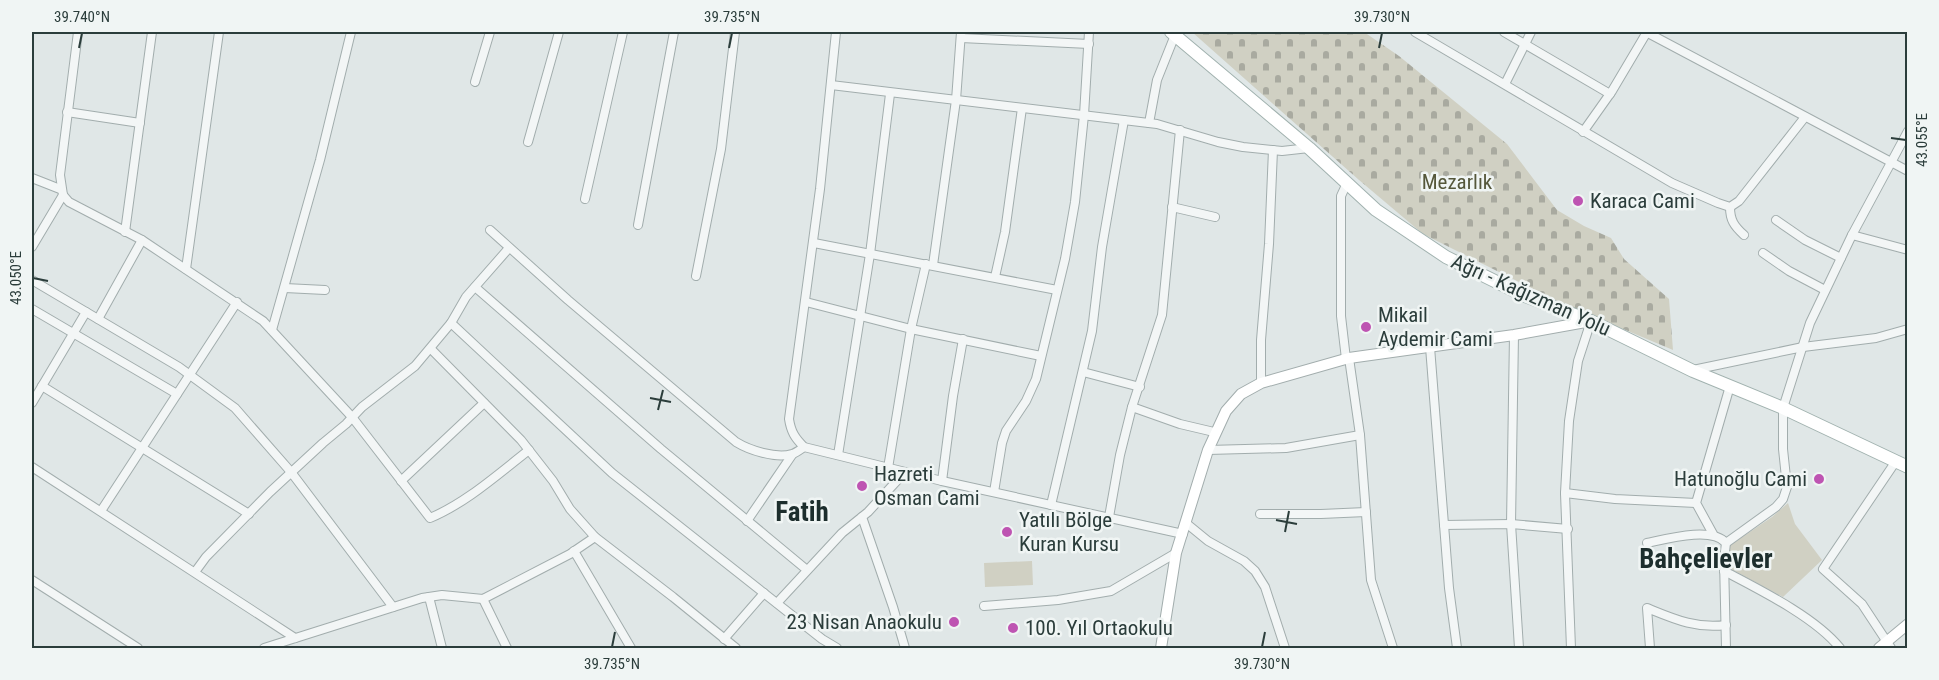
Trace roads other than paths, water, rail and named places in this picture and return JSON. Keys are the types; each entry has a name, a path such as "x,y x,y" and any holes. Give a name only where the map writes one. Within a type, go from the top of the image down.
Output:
{"main road":[{"name":"Ağrı - Kağızman Yolu","path":"1173,33 1309,148 1376,210 1446,257 1525,296 1591,321 1693,370 1783,408 1902,464"}],"street":[{"path":"32,247 61,192 60,175 78,32"},
{"path":"126,232 152,32"},
{"path":"186,269 219,32"},
{"path":"272,330 320,160 351,32"},
{"path":"475,82 490,32"},
{"path":"528,142 559,32"},
{"path":"585,199 623,32"},
{"path":"638,225 674,32"},
{"path":"696,276 721,149 735,32"},
{"path":"836,32 814,243 789,419 795,438 804,447 942,481 1109,517 1184,529 1244,561 1255,571 1265,586 1285,648"},
{"path":"994,492 1004,437 1009,425 1026,401 1035,379 1057,290 1075,202 1084,116 1089,32"},
{"path":"1415,32 1672,183 1730,207"},
{"path":"1504,32 1610,94"},
{"path":"1505,84 1531,32"},
{"path":"1583,132 1610,94 1647,32 1908,171"},
{"path":"1149,123 1157,80 1173,33"},
{"path":"888,468 911,329 929,265 956,100 961,35 1089,44"},
{"path":"831,85 890,94 1149,123 1218,142 1273,150 1309,148"},
{"path":"838,455 870,254 890,94"},
{"path":"994,276 1005,232 1022,108"},
{"path":"67,112 140,123"},
{"path":"1730,207 1739,201 1805,117"},
{"path":"1051,504 1092,331 1102,247 1124,120"},
{"path":"1109,517 1120,455 1132,407 1162,315 1180,130"},
{"path":"1726,543 1776,507 1783,499 1786,487 1782,449 1783,408 1810,323 1852,235 1908,131"},
{"path":"1261,383 1261,340 1269,244 1273,150"},
{"path":"32,178 61,192 69,202 142,240 237,302 272,330 352,417 430,518 442,513 479,489 529,450"},
{"path":"1347,183 1341,196 1341,316 1360,435 1371,580 1393,648"},
{"path":"1172,207 1215,217"},
{"path":"1730,207 1730,220 1744,235"},
{"path":"1776,220 1805,240 1841,258"},
{"path":"490,231 736,442 747,449 768,454 792,454"},
{"path":"1852,235 1908,250"},
{"path":"98,319 142,240"},
{"path":"814,243 1057,290"},
{"path":"195,572 291,472 362,407 415,366 451,323 466,297 509,248"},
{"path":"1763,253 1789,271 1825,290"},
{"path":"32,280 190,374 235,408 291,472 393,607"},
{"path":"475,287 807,570"},
{"path":"285,288 325,290"},
{"path":"101,511 237,302"},
{"path":"806,302 911,329 1041,356"},
{"path":"32,309 177,394"},
{"path":"32,403 86,312"},
{"path":"1161,648 1176,553 1208,450 1214,432 1226,411 1241,394 1261,383 1348,358 1514,335 1591,321 1578,361 1569,421 1565,493 1571,648"},
{"path":"451,323 612,472 822,639 837,648"},
{"path":"1693,370 1803,347 1876,338 1907,329"},
{"path":"1514,335 1511,524 1519,648"},
{"path":"942,481 963,339"},
{"path":"1430,347 1444,525 1457,648"},
{"path":"431,349 529,450 570,508 595,537 736,648"},
{"path":"1083,372 1140,387"},
{"path":"42,386 249,514"},
{"path":"1726,543 1713,534 1696,503 1730,386"},
{"path":"401,481 484,403"},
{"path":"1132,407 1180,424 1214,432"},
{"path":"1208,450 1286,448 1360,435"},
{"path":"747,521 792,454 804,447"},
{"path":"1902,464 1823,569 1862,604 1886,646 1908,624"},
{"path":"33,472 101,511 295,638"},
{"path":"777,603 842,533 862,517 905,472"},
{"path":"1565,493 1615,499 1696,503"},
{"path":"1260,513 1366,512"},
{"path":"862,517 893,607 904,648"},
{"path":"1444,525 1511,524 1568,529"},
{"path":"1647,543 1713,534"},
{"path":"264,648 285,645 295,638 429,597 442,595 483,599 574,551 595,537"},
{"path":"1726,543 1724,571 1726,648"},
{"path":"574,551 631,648"},
{"path":"984,606 1058,600 1112,591 1176,553"},
{"path":"1724,571 1807,619 1840,648"},
{"path":"32,579 138,648"},
{"path":"724,639 764,593"},
{"path":"429,597 442,648"},
{"path":"483,599 507,648"},
{"path":"1650,648 1647,608 1689,624 1707,627 1726,625"}],"place":[{"name":"Karaca Cami","path":"1578,201"},
{"name":"Mikail Aydemir Cami","path":"1366,327"},
{"name":"Hatunoğlu Cami","path":"1819,479"},
{"name":"Hazreti Osman Cami","path":"862,486"},
{"name":"Yatılı Bölge Kuran Kursu","path":"1007,532"},
{"name":"23 Nisan Anaokulu","path":"954,622"},
{"name":"100. Yıl Ortaokulu","path":"1013,628"}],"district":[{"name":"Fatih","path":"802,512"},
{"name":"Bahçelievler","path":"1706,559"}],"park label":[{"name":"Mezarlık","path":"1457,182"}]}
